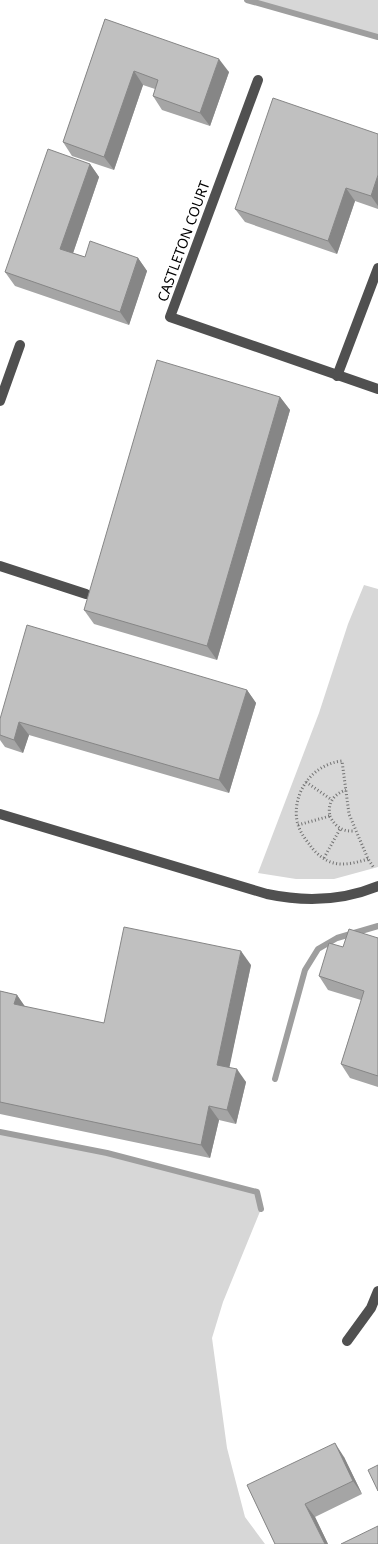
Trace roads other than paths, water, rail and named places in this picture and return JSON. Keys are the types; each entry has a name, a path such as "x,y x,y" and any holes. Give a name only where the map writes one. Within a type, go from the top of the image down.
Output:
{"lane":[{"name":"CASTLETON COURT","path":"258,80 170,317 378,389"},
{"path":"337,376 378,268"},
{"path":"0,401 20,345"},
{"path":"0,566 86,594"},
{"path":"0,814 288,899 313,900 345,896 378,886"},
{"path":"347,1340 371,1308 378,1291"}],"waterway":[{"path":"247,0 378,37"},
{"path":"275,1079 305,970 318,949 337,938 378,926"},
{"path":"0,1132 107,1153 257,1192 261,1209"}]}
